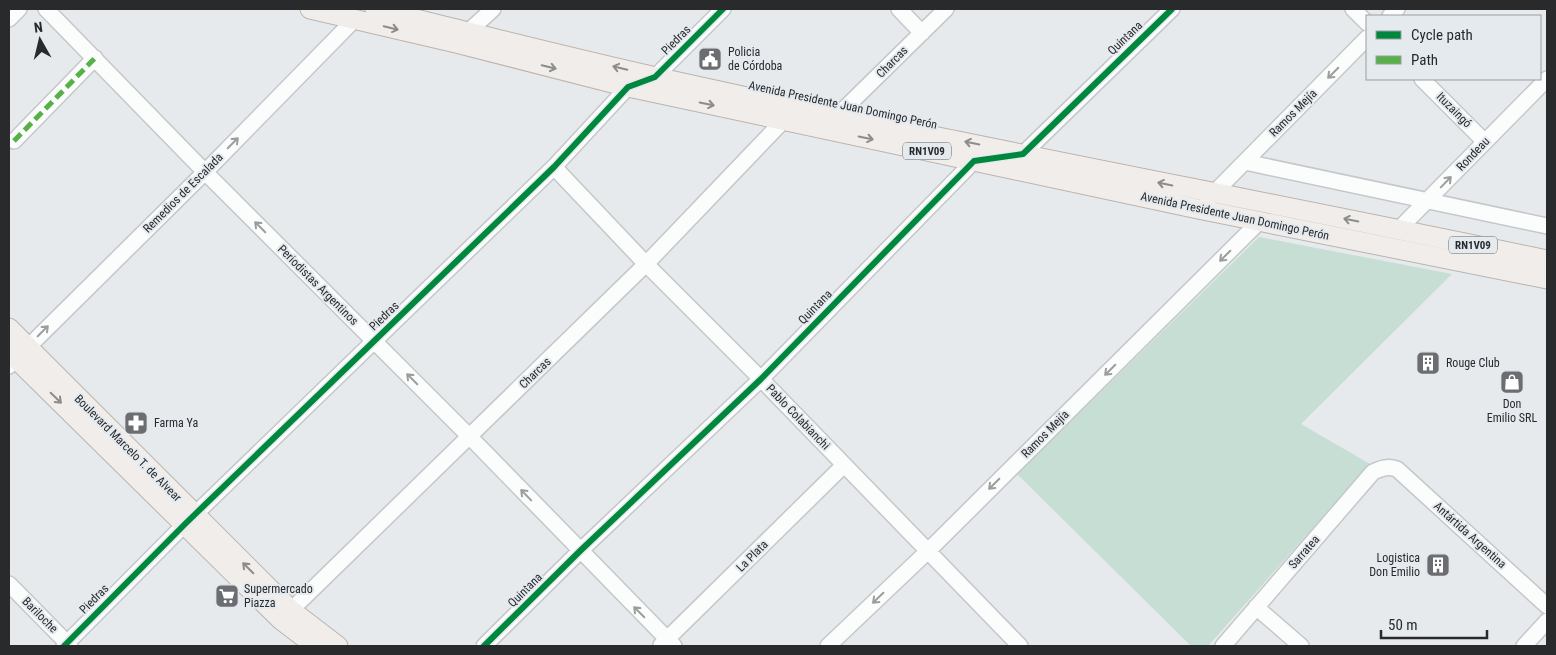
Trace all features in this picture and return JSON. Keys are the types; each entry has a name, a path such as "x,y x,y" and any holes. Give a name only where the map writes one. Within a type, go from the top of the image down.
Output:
{"main road":[{"name":"Avenida Presidente Juan Domingo Perón","path":"310,9 628,87 1260,222 1547,279"},
{"name":"Avenida Presidente Juan Domingo Perón","path":"375,9 655,77 1213,194 1399,229 1547,260"},
{"name":"Boulevard Marcelo T. de Alvear","path":"9,328 15,356 189,520 315,646"},
{"name":"Boulevard Marcelo T. de Alvear","path":"286,615 338,646"}],"street":[{"path":"9,19 19,9"},
{"name":"Periodistas Argentinos","path":"46,9 205,172 470,437 667,644"},
{"path":"469,32 492,9"},
{"name":"Piedras","path":"67,645 189,520 554,167 628,87 655,77 723,9"},
{"path":"899,9 922,33"},
{"name":"Charcas","path":"838,115 946,9"},
{"name":"Quintana","path":"1023,154 1172,9"},
{"path":"1353,9 1366,22"},
{"name":"Remedios de Escalada","path":"15,356 205,172 355,20"},
{"name":"Ramos Mejía","path":"1198,209 1366,39"},
{"path":"14,141 94,58"},
{"name":"Rondeau","path":"1399,229 1547,78"},
{"name":"Ituzaingó","path":"1423,80 1485,142"},
{"name":"Charcas","path":"286,615 646,264 784,120"},
{"path":"974,160 1023,154"},
{"name":"Quintana","path":"484,646 580,551 761,379 974,160"},
{"path":"1245,162 1547,226"},
{"name":"Pablo Colabianchi","path":"554,167 646,264 761,379 1020,646"},
{"name":"Ramos Mejía","path":"828,646 928,550 1260,222"},
{"name":"La Plata","path":"667,644 844,465"},
{"name":"Antártida Argentina","path":"1390,467 1397,469 1547,606"},
{"name":"Sarratea","path":"1223,646 1373,472 1390,467"},
{"name":"Bariloche","path":"9,584 67,645"},
{"path":"1256,607 1300,646"},
{"path":"1524,646 1547,621"}],"green space":[{"path":"1259,237 1452,274 1301,424 1370,464 1208,646 1191,646 1017,474"}],"marked path":[{"path":"14,141 95,58"}],"cycle path":[{"path":"64,646 185,524 554,167 628,87 655,77 723,9"},
{"path":"484,646 580,551 761,379 974,161 1023,154 1172,9"}],"place":[{"name":"Policia de Córdoba","path":"710,59"},
{"name":"Rouge Club","path":"1428,363"},
{"name":"Don Emilio SRL","path":"1512,382"},
{"name":"Farma Ya","path":"136,423"},
{"name":"Logistica Don Emilio","path":"1438,565"},
{"name":"Supermercado Piazza","path":"227,596"}]}
